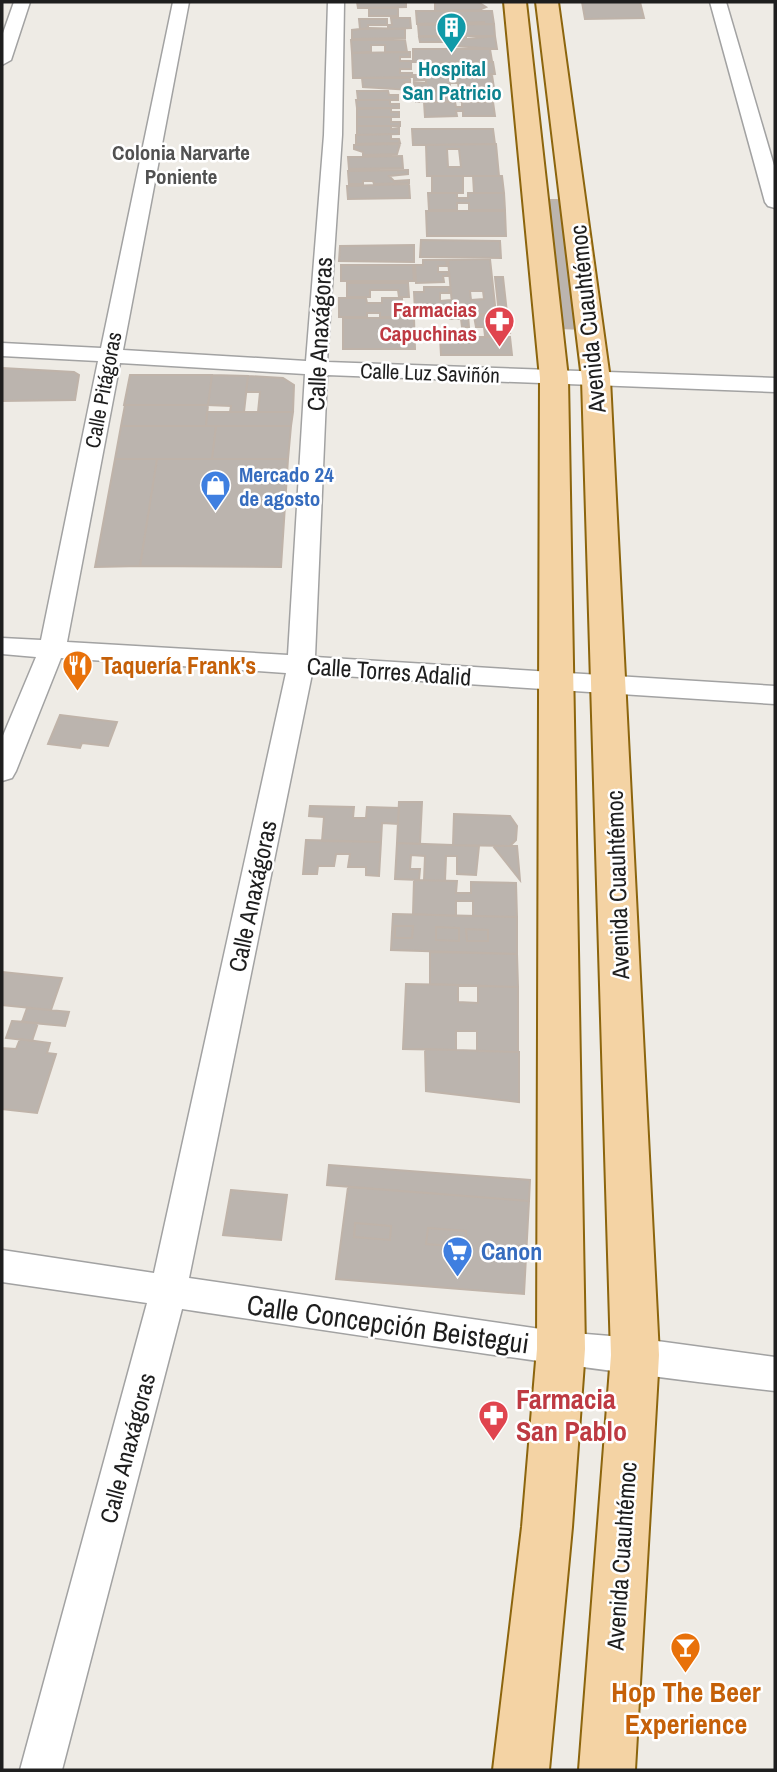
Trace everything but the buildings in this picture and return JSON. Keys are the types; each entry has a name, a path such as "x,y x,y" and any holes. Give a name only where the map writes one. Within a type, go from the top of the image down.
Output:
{"main road":[{"name":"Avenida Cuauhtémoc","path":"515,2 554,378 561,1349 547,1527 521,1770"},
{"name":"Avenida Cuauhtémoc","path":"547,2 596,379 635,1355 607,1770"}],"street":[{"path":"2,60 22,2"},
{"name":"Calle Pitágoras","path":"2,771 52,649 181,2"},
{"name":"Calle Anaxágoras","path":"41,1770 168,1292 301,665 316,368 333,135 336,2"},
{"path":"718,2 775,202"},
{"name":"Calle Luz Saviñón","path":"2,349 316,368 775,385"},
{"name":"Calle Torres Adalid","path":"2,646 775,695"},
{"name":"Calle Concepción Beistegui","path":"2,1266 561,1349 635,1355 775,1374"}],"place":[{"name":"Hospital San Patricio","path":"452,55"},
{"name":"Farmacias Capuchinas","path":"500,348"},
{"name":"Mercado 24 de agosto","path":"216,513"},
{"name":"Taquería Frank's","path":"78,692"},
{"name":"Canon","path":"458,1278"},
{"name":"Farmacia San Pablo","path":"493,1442"},
{"name":"Hop The Beer Experience","path":"686,1675"}],"district":[{"name":"Colonia Narvarte Poniente","path":"181,164"}]}
